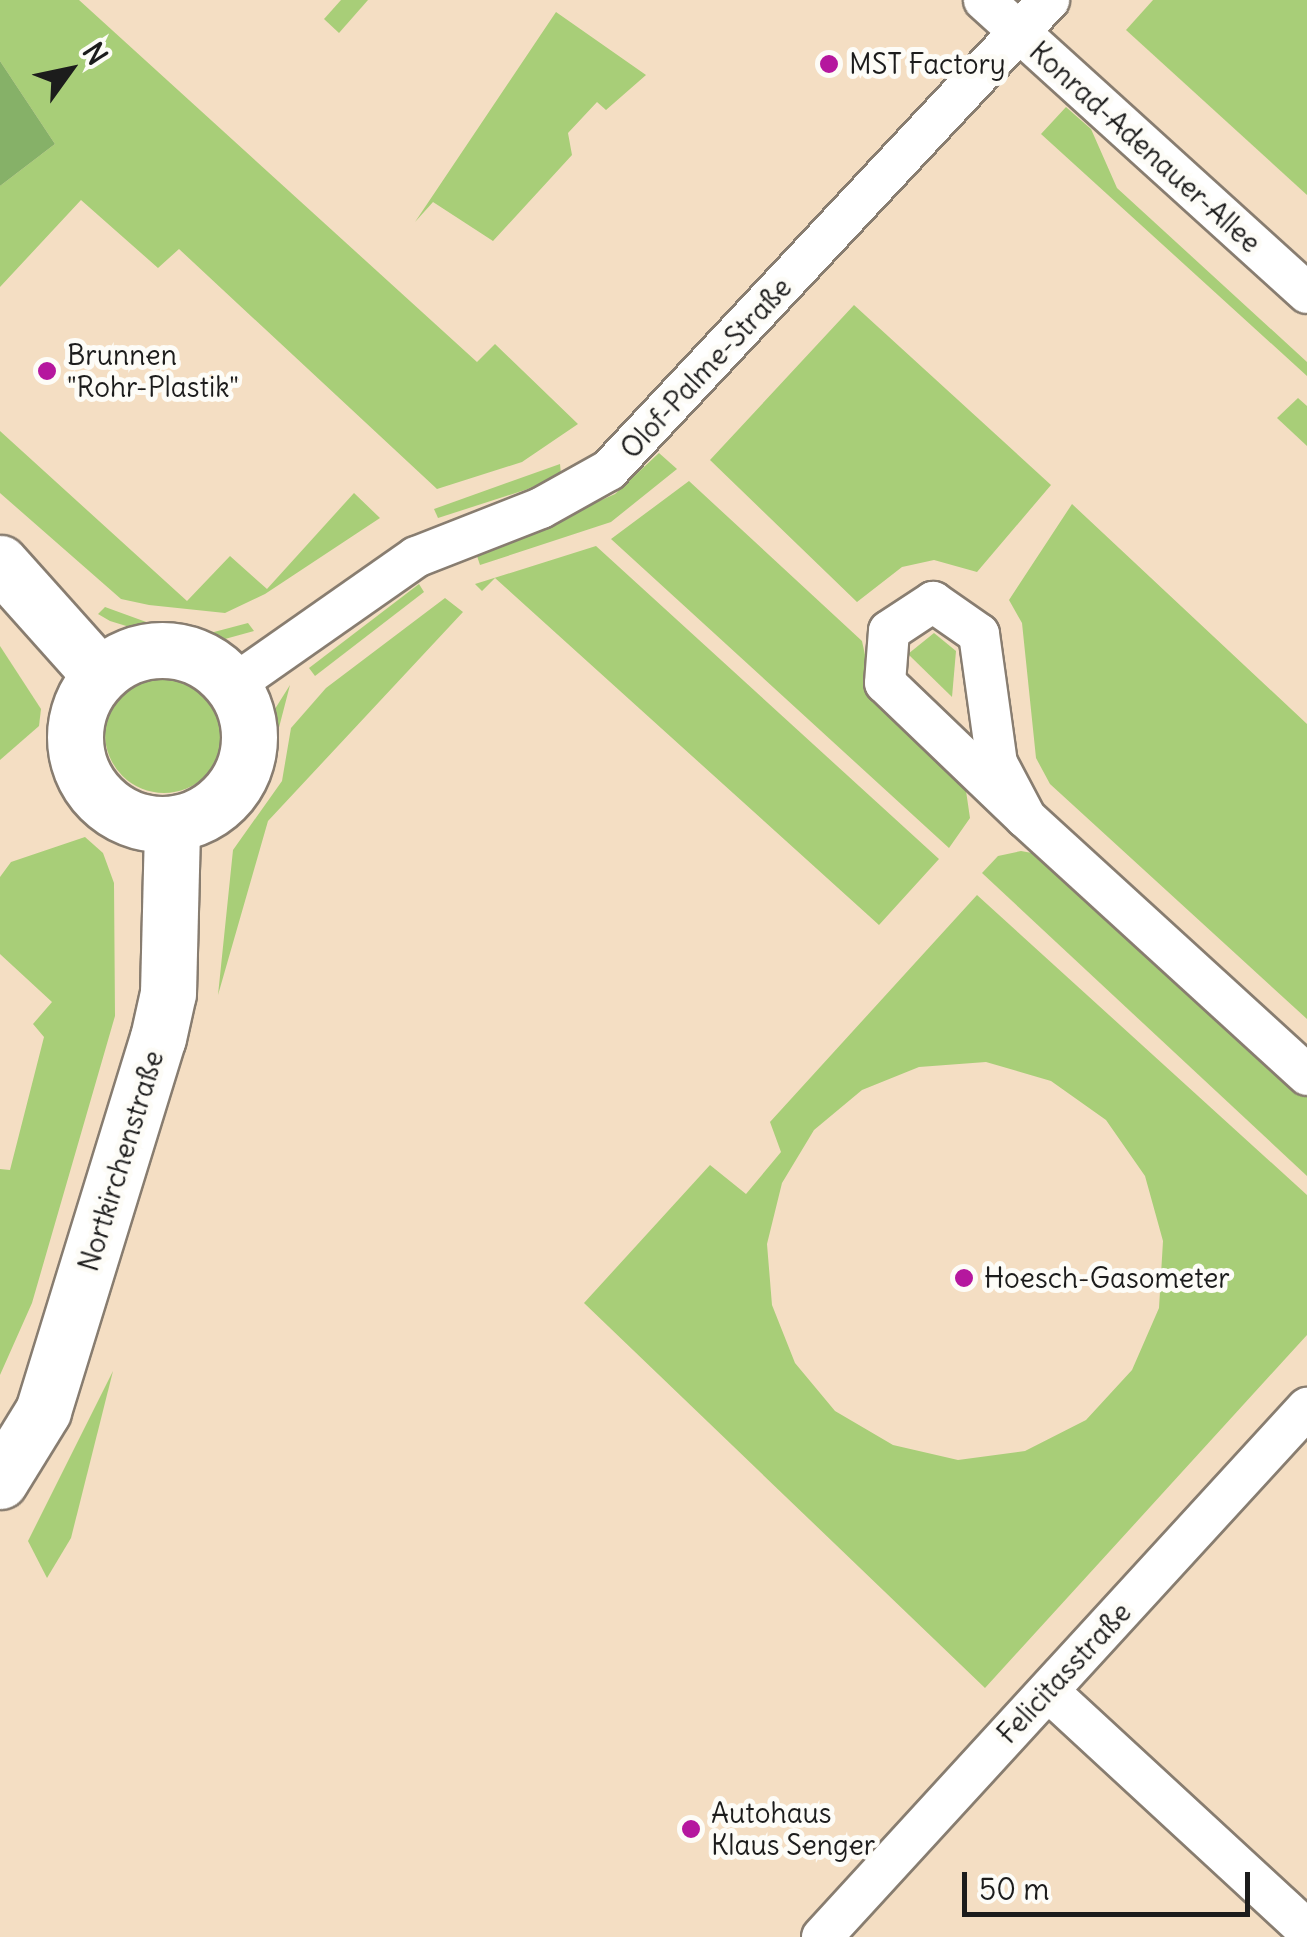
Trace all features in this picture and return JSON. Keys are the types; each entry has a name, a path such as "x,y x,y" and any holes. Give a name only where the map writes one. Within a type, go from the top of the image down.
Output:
{"main road":[{"path":"0,564 100,676"},
{"path":"168,650 192,655 232,686 249,734 246,760 219,803 172,824 120,814 84,775 76,723 100,676 144,651 168,650"},
{"name":"Nortkirchenstraße","path":"0,1481 42,1410 158,1038 168,993 172,824"}],"street":[{"name":"Konrad-Adenauer-Allee","path":"984,0 1307,293"},
{"name":"Olof-Palme-Straße","path":"232,686 416,557 541,508 609,470 1049,0"},
{"path":"1026,818 997,763 979,634 952,608 922,604 884,639 885,683 1026,818 1307,1075"},
{"name":"Felicitasstraße","path":"822,1937 1307,1408"},
{"path":"1048,1691 1307,1930"}],"green space":[{"path":"0,0 79,0 477,362 495,344 578,424 522,462 437,489 179,249 158,268 81,200 0,287 0,186 55,144 0,61"},
{"path":"341,0 368,0 339,33 324,19"},
{"path":"1153,0 1307,0 1307,195 1126,30"},
{"path":"556,12 646,75 606,110 597,102 568,133 572,155 493,241 433,202 415,222"},
{"path":"0,61 55,144 0,186"},
{"path":"1066,107 1091,129 1117,188 1307,362 1307,376 1041,134"},
{"path":"854,305 1051,485 977,572 934,560 902,567 857,602 710,460"},
{"path":"1298,398 1307,406 1307,446 1277,418"},
{"path":"0,431 187,601 230,556 267,589 354,493 380,518 265,594 225,613 121,599 0,493"},
{"path":"659,453 677,469 611,522 480,565 477,556 615,494"},
{"path":"560,464 561,474 528,489 438,518 434,509"},
{"path":"689,481 862,641 875,701 965,784 970,818 949,848 611,539"},
{"path":"1072,504 1307,724 1307,1019 1050,784 1036,758 1022,623 1009,600"},
{"path":"596,546 939,859 879,925 495,578 482,591 475,584"},
{"path":"419,584 424,592 315,676 309,668"},
{"path":"445,598 463,612 268,821 218,995 233,850 282,781 291,728 326,688"},
{"path":"105,607 149,623 214,632 248,623 254,631 214,642 149,633 98,614"},
{"path":"934,633 956,651 952,697 908,654"},
{"path":"0,646 41,709 39,726 0,760"},
{"path":"164,675 187,680 206,692 218,711 223,734 218,757 206,776 187,788 164,793 141,788 122,776 110,757 105,734 110,711 122,692 141,680"},
{"path":"290,685 267,774 238,817 231,810 252,785 268,720"},
{"path":"85,837 103,853 114,883 115,1016 32,1303 0,1375 0,1169 10,1170 44,1037 33,1024 52,1002 0,954 0,877 11,862"},
{"path":"1021,851 1043,855 1307,1097 1307,1176 982,873 998,856"},
{"path":"977,895 1307,1195 1307,1335 985,1688 584,1303 710,1165 746,1194 781,1152 770,1122","holes":["986,1062 1051,1081 1106,1120 1145,1176 1163,1241 1159,1308 1132,1370 1086,1420 1025,1451 958,1460 893,1445 835,1411 795,1363 772,1305 767,1244 782,1183 814,1130 862,1090 919,1067"]},
{"path":"113,1371 71,1538 47,1578 28,1541"}],"place":[{"name":"MST Factory","path":"829,64"},
{"name":"Brunnen \"Rohr-Plastik\"","path":"47,371"},
{"name":"Hoesch-Gasometer","path":"964,1278"},
{"name":"Autohaus Klaus Senger","path":"691,1829"}]}
